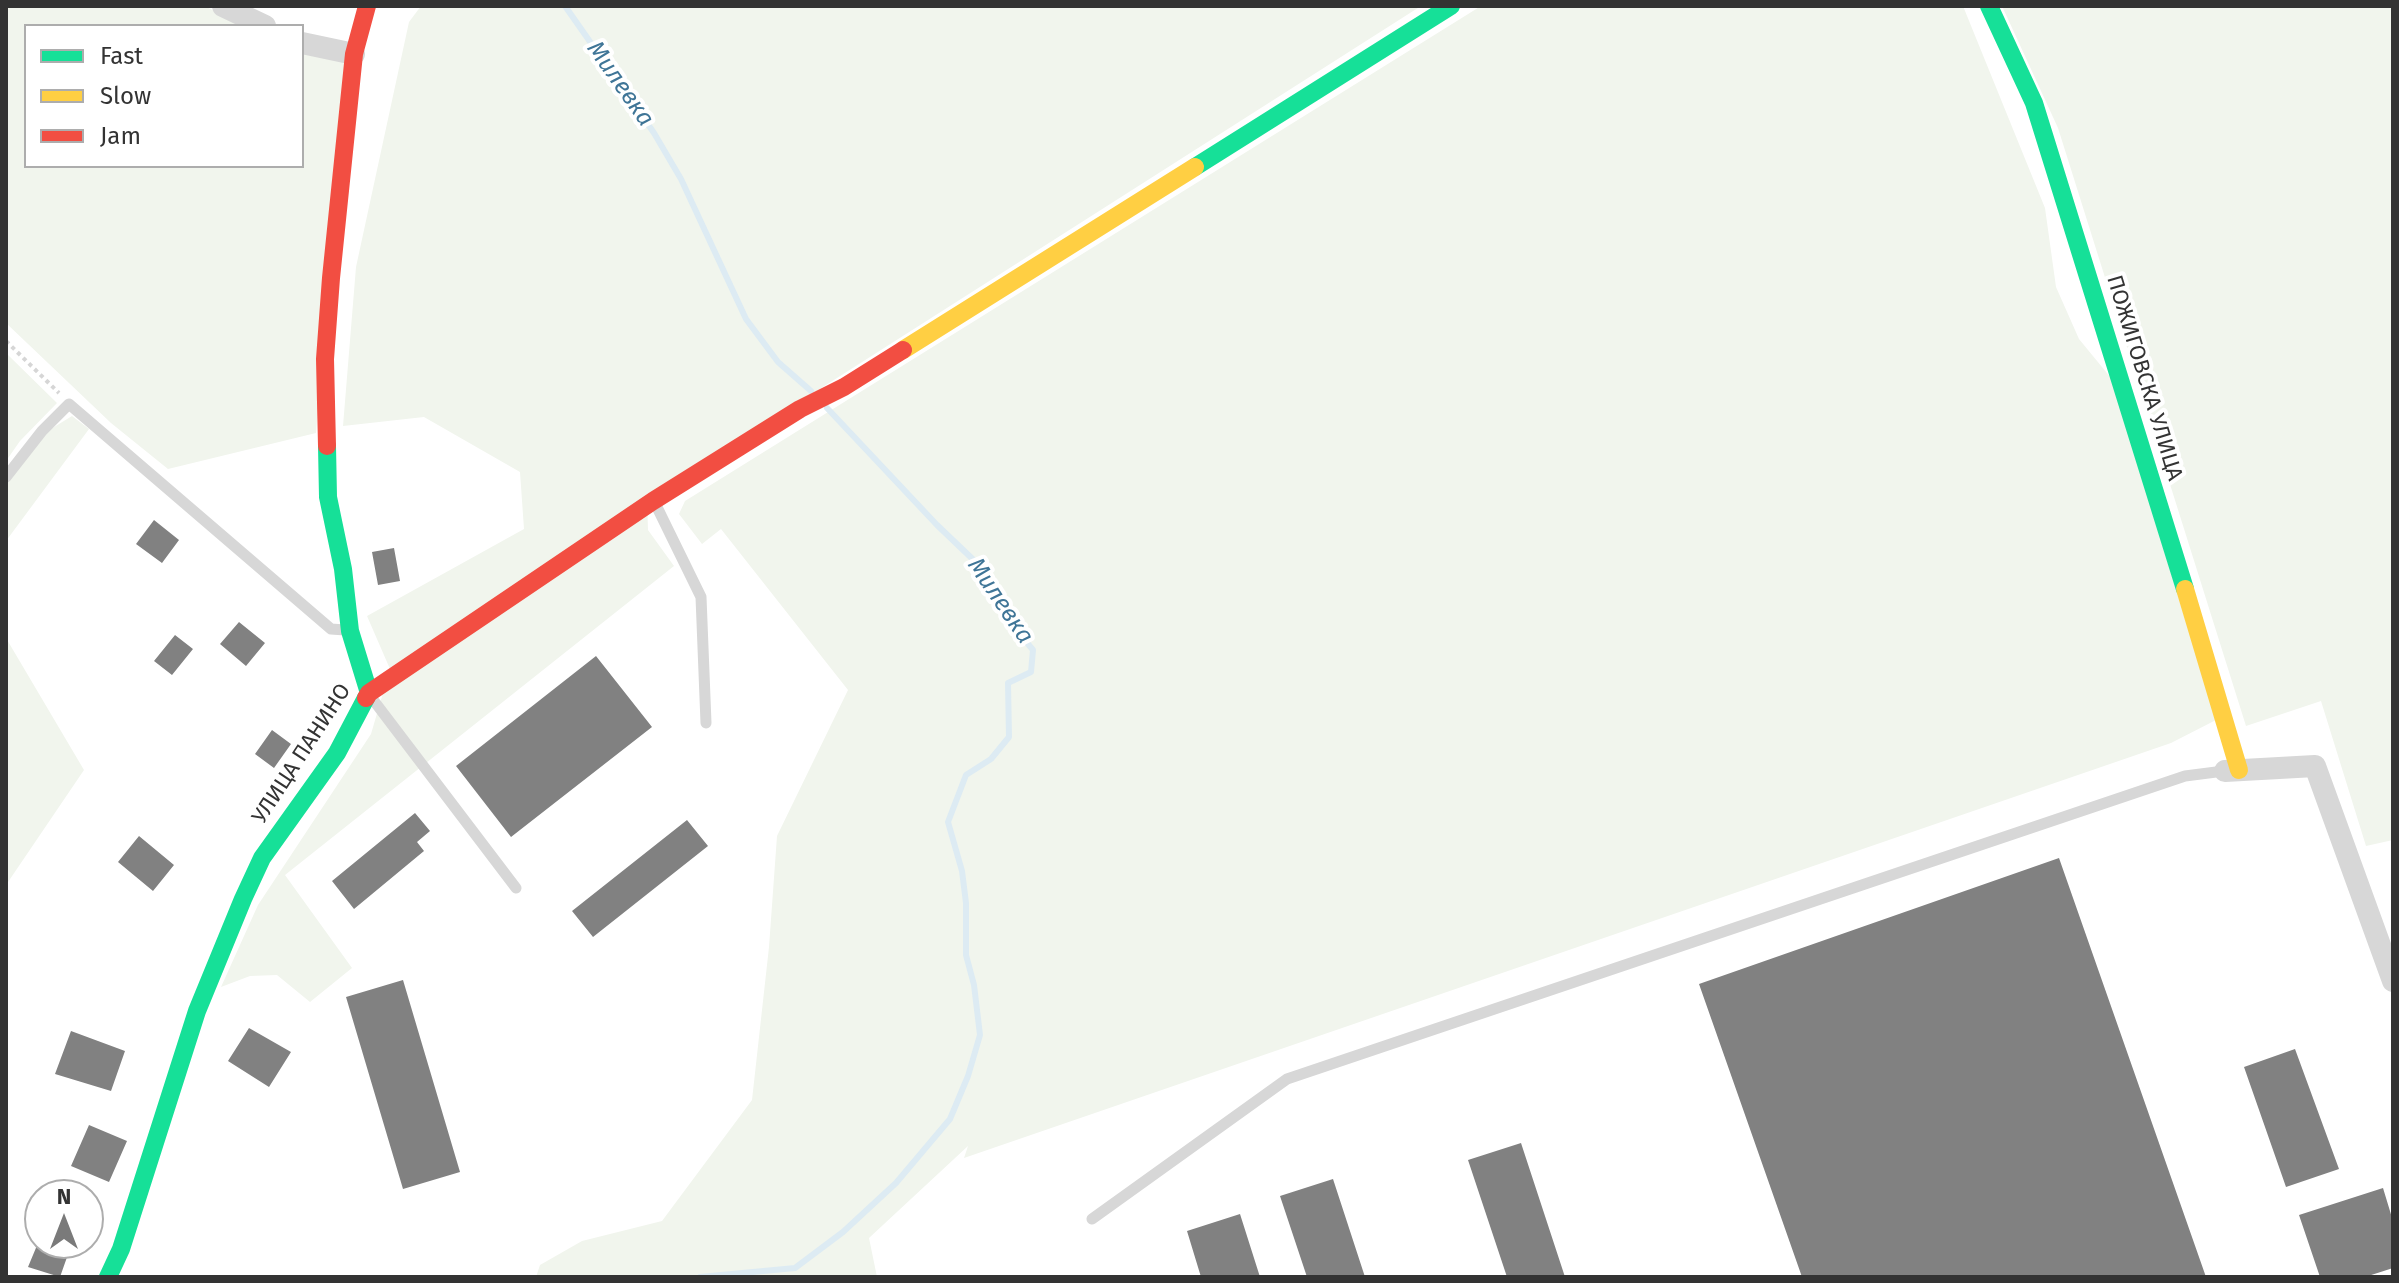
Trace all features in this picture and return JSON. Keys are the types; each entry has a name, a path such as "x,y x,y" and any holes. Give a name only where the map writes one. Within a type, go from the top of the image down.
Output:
{"street":[{"path":"223,6 261,24"},
{"path":"367,6 354,54 325,359 328,497 343,569 350,631 369,693"},
{"name":"УЛИЦА ПАНИНО","path":"108,1277 121,1249 197,1011 243,899 262,858 337,753 369,693 653,501 800,409 844,387 1451,6"},
{"name":"ПОЖИГОВСКА УЛИЦА","path":"1989,6 2034,103 2219,700 2231,771"},
{"path":"304,43 354,54"},
{"path":"2231,771 2315,766 2393,981"}],"lane":[{"path":"6,477 42,431 69,404 331,629 350,631"},
{"path":"653,501 701,597 706,723"},
{"path":"369,693 516,888"},
{"path":"1092,1219 1287,1079 2185,776 2231,771"}],"path":[{"path":"6,341 69,404"}],"shaded area":[{"path":"6,6 204,6 244,24 24,24 24,168 304,168 304,48 346,59 316,433 168,469 111,423 6,323"},
{"path":"421,6 1421,6 647,499 648,530 674,566 285,875 352,968 310,1002 277,975 250,976 221,987 258,905 371,734 390,669 367,616 524,529 520,472 424,417 343,426 356,267 409,22"},
{"path":"1481,6 1963,6 2045,208 2056,287 2079,339 2111,378 2216,720 2171,743 964,1158 968,1146 869,1238 877,1277 536,1277 540,1265 582,1241 662,1221 752,1100 769,947 777,836 848,690 721,529 702,544 679,514 685,501"},
{"path":"2002,6 2393,6 2393,840 2366,846 2321,701 2246,726 2058,128"},
{"path":"6,353 57,403 20,441 6,461"},
{"path":"72,416 89,429 6,541 6,484 46,432"},
{"path":"6,638 84,770 6,885"}],"building":[{"path":"154,520 179,540 162,563 136,544"},
{"path":"394,548 400,581 378,585 372,552"},
{"path":"239,622 265,643 246,666 220,644"},
{"path":"175,635 193,649 172,675 154,661"},
{"path":"596,656 652,727 511,837 456,766"},
{"path":"272,730 291,744 274,768 255,754"},
{"path":"415,813 430,831 417,842 424,851 354,909 332,881"},
{"path":"687,820 708,846 593,937 572,911"},
{"path":"139,836 174,865 153,891 118,862"},
{"path":"2059,858 2206,1277 1802,1277 1699,984"},
{"path":"403,980 460,1172 403,1189 346,997"},
{"path":"249,1028 291,1052 269,1087 228,1061"},
{"path":"71,1031 125,1051 111,1091 55,1074"},
{"path":"2295,1049 2339,1169 2286,1187 2244,1067"},
{"path":"89,1125 127,1141 109,1182 71,1166"},
{"path":"1521,1143 1565,1277 1507,1277 1468,1160"},
{"path":"1333,1179 1365,1277 1307,1277 1280,1196"},
{"path":"2383,1188 2393,1221 2393,1268 2365,1277 2320,1277 2299,1215"},
{"path":"1240,1214 1260,1277 1201,1277 1187,1231"},
{"path":"31,1259 66,1259 60,1277 28,1267"}],"waterway":[{"name":"Милевка","path":"565,6 654,133 681,179 746,319 778,362 811,391"},
{"name":"Милевка","path":"700,1277 795,1268 843,1232 896,1183 950,1119 968,1076 980,1035 974,985 966,955 966,903 962,871 948,822 966,775 991,759 1009,737 1008,683 1031,672 1033,650 1009,621 982,568 937,525 827,408"}],"traffic: fast":[{"path":"1195,167 1451,6"},
{"path":"1989,6 2034,103 2185,589"},
{"path":"327,446 328,497 343,569 350,631 369,693"},
{"path":"108,1277 121,1249 197,1011 243,899 262,858 337,753 366,698"}],"traffic: slow":[{"path":"903,350 1195,167"},
{"path":"2185,589 2239,770"}],"traffic: jam":[{"path":"327,446 325,359 331,278 354,54 367,6"},
{"path":"366,698 369,693 653,501 800,409 844,387 903,350"}]}
